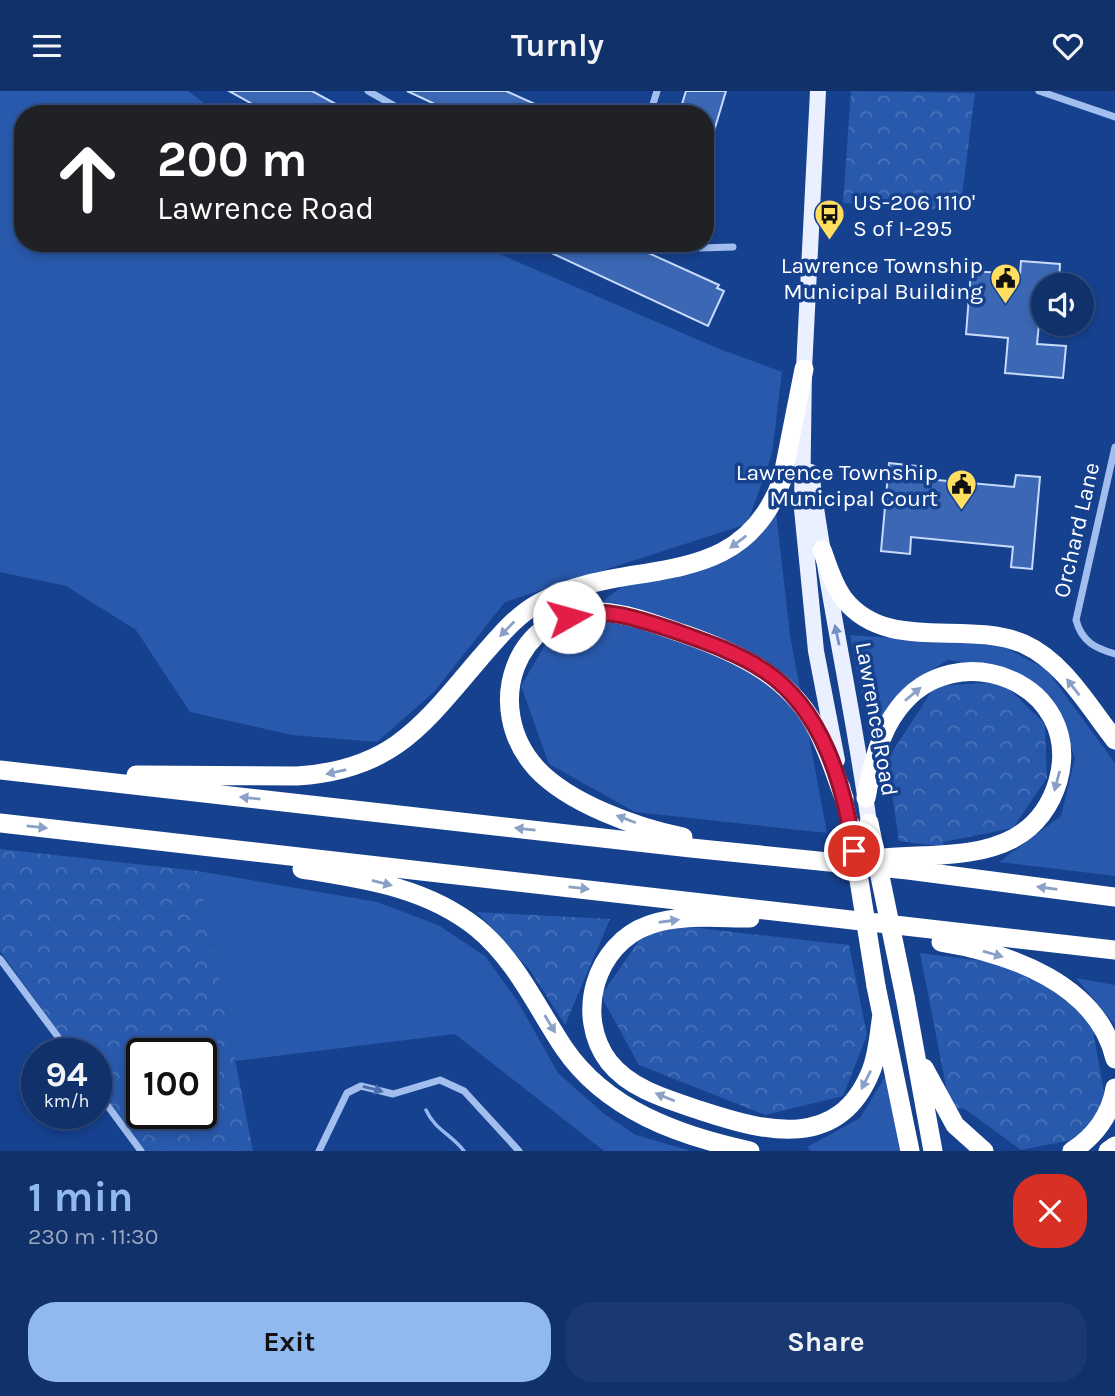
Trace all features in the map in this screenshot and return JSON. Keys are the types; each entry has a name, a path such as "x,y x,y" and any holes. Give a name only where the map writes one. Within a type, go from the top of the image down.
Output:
{"highway":[{"path":"28,773 321,775 385,754 422,726 506,629 538,604 573,589 712,558 743,539 767,514 782,480 804,369"},
{"path":"822,550 844,599 869,620 899,631 991,635 1026,645 1058,668 1115,740"},
{"path":"787,857 674,835 632,823 580,799 547,778 520,746 509,716 508,693 511,679 524,649 544,629 564,618 606,612 663,627 746,660 781,683 803,707 818,732 844,798"},
{"path":"838,863 980,851 1026,831 1048,805 1060,773 1059,738 1053,720 1044,703 1034,694 1003,676 975,671 937,678 907,698 896,711 878,746 866,798"},
{"path":"0,770 908,870 1115,897"},
{"path":"0,823 1115,950"},
{"name":"Lawrence Road","path":"860,824 876,986 910,1151"},
{"name":"Lawrence Road","path":"860,824 905,997 933,1151"},
{"path":"73,831 372,880 424,896 450,910 497,946 529,990 565,1049 603,1091 622,1105 655,1121 689,1134 750,1151"},
{"path":"823,916 675,919 647,925 632,933 609,955 594,984 592,1016 600,1047 619,1072 632,1083 651,1092 768,1130 801,1130 831,1119 855,1098 872,1069 882,1014"},
{"path":"880,923 922,939 962,945 1001,956 1047,976 1065,988 1098,1020 1109,1039 1115,1059"},
{"path":"912,1038 946,1111 967,1137 984,1151"},
{"path":"1072,1151 1100,1125 1108,1112 1115,1089"},
{"path":"1108,1151 1115,1146"}],"main road":[{"name":"Lawrence Road","path":"818,91 804,369 802,509 816,651 844,798 860,824"},
{"name":"Lawrence Road","path":"804,418 822,550 866,798 860,824"}],"street":[{"path":"368,91 393,105"},
{"path":"1039,91 1115,117"},
{"path":"714,248 733,247"},
{"name":"Orchard Lane","path":"1115,447 1077,609 1079,631 1085,640 1115,655"},
{"path":"0,959 59,1038"},
{"path":"319,1151 347,1093 361,1086 393,1094 440,1080 464,1091 519,1151"},
{"path":"112,1112 141,1151"}],"green space":[{"path":"0,91 188,91 207,105 14,105 14,252 495,252 717,348 782,372 772,454 747,524 505,602 434,692 377,742 292,735 190,712 136,630 66,586 0,572"},
{"path":"851,91 975,93 960,211 843,203"},
{"path":"776,512 790,635 827,833 635,812 549,764 521,686 545,645 624,585 729,558"},
{"path":"850,635 1002,646 1046,669 1115,763 1115,876 999,862 1061,816 1075,758 1053,699 1014,671 948,660 913,681 869,732"},
{"path":"1002,682 1045,724 1047,778 1013,828 943,842 945,847 899,841 887,760 935,686"},
{"path":"0,849 198,871 253,1151 144,1151 128,1129 217,1129 217,1038 126,1038 126,1126 112,1106 112,1038 63,1038 0,951"},
{"path":"198,871 377,902 438,925 485,956 518,1002 558,1073 603,1113 636,1135 691,1151 604,1151 455,1034 235,1061"},
{"path":"477,912 610,919 565,1025 530,970"},
{"path":"663,924 849,945 867,1035 843,1096 765,1115 639,1065 601,996 644,933"},
{"path":"920,953 1016,965 1091,1019 1106,1103 1077,1139 1021,1150 965,1109 950,1107"},
{"path":"1076,978 1115,985 1115,1025"},
{"path":"886,1075 901,1151 811,1151 807,1147 860,1118"}],"building":[{"path":"229,91 312,91 338,105 254,105"},
{"path":"407,91 506,91 537,105 437,105"},
{"path":"686,91 726,91 714,131 714,105 682,105"},
{"path":"549,252 646,252 719,285 717,288 724,291 708,326"},
{"name":"Lawrence Township Municipal Building","path":"1021,261 1060,264 1060,273 1031,273 1031,336 1038,336 1037,344 1066,346 1063,378 1005,373 1008,338 966,334 971,271 1020,274"},
{"name":"Lawrence Township Municipal Court","path":"889,463 916,466 915,478 1014,487 1016,475 1040,477 1032,569 1011,567 1013,547 911,537 910,554 881,551"}],"waterway":[{"path":"426,1110 434,1122 464,1151"}],"place":[{"name":"US-206 1110' S of I-295","path":"830,242"},
{"name":"Lawrence Township Municipal Building","path":"1006,305"},
{"name":"Lawrence Township Municipal Court","path":"961,512"}],"route":[{"path":"569,617 606,612 653,624 726,651 753,663 775,678 798,701 818,732 844,798 854,851"}]}
